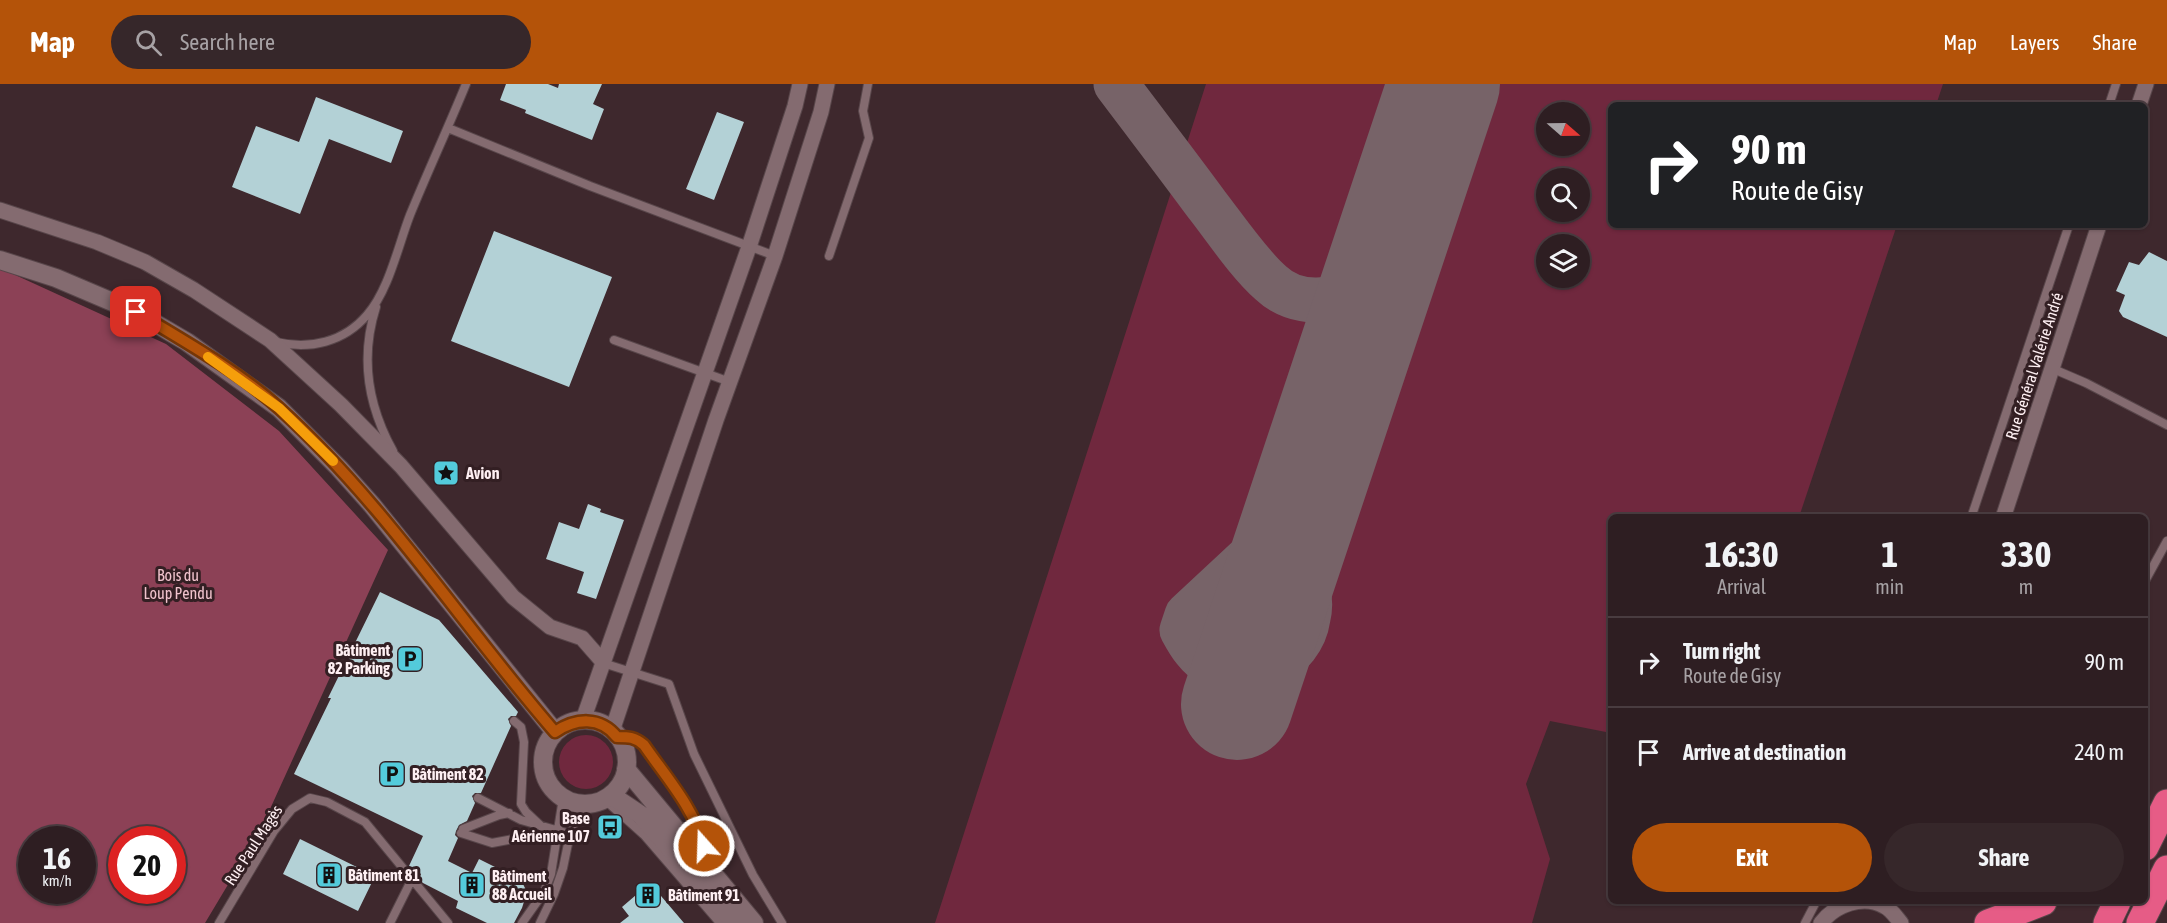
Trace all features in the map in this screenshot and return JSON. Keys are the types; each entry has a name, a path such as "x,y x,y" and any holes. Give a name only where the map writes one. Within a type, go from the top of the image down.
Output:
{"highway":[{"path":"2148,814 2167,791"},
{"path":"2148,841 2167,803"},
{"path":"2140,923 2167,869"},
{"path":"1988,923 2038,904"},
{"path":"2107,923 2116,904"}],"street":[{"path":"583,720 749,247 800,84"},
{"path":"615,734 632,671 775,256 822,112 827,84"},
{"path":"2140,102 2146,84"},
{"path":"0,210 97,242 146,262 194,290 270,340 341,405 401,466 513,597 550,627 582,638 603,662"},
{"name":"Rue Général Valérie André","path":"2004,514 2098,228"},
{"path":"0,260 56,278 136,312 187,342 279,408 372,505 555,732"},
{"path":"583,720 594,721 615,734 626,755 626,769 623,779 602,799 579,804 555,792 547,781 543,768 548,741 555,732 565,725 583,720"},
{"path":"626,769 754,923"},
{"path":"602,799 641,815 735,923"},
{"path":"1821,923 1827,915 1843,904"},
{"path":"1885,904 1900,923"}],"lane":[{"path":"401,466 375,413 367,363 368,339 379,300 411,214 466,84"},
{"path":"829,256 869,138 863,111 868,84"},
{"path":"2110,102 2116,84"},
{"path":"448,128 590,186 775,256"},
{"path":"1972,514 2068,228"},
{"path":"270,340 296,346 315,345 330,340 349,332 367,316 379,300"},
{"path":"614,340 730,382"},
{"path":"2051,368 2086,383 2167,425"},
{"path":"2148,576 2167,541"},
{"path":"603,662 669,684 694,754 753,875 782,923"},
{"path":"514,721 521,727 524,742 521,804 543,828"},
{"path":"615,734 637,739 644,745 690,812 700,831 704,846 704,862"},
{"name":"Rue Paul Magès","path":"219,923 274,831 292,808 310,798 327,802 365,822 448,923"},
{"path":"478,798 556,836"},
{"path":"522,923 544,892 551,874 563,798"},
{"path":"540,923 563,868 570,834 578,819 602,799 645,835 720,923"},
{"path":"509,813 462,831 492,843 534,835 570,834"},
{"path":"390,923 412,879"},
{"path":"1805,923 1815,904"}],"shaded area":[{"path":"1206,84 1943,84 1937,102 1608,102 1608,228 1896,228 1800,514 1608,514 1608,732 1550,721 1526,784 1550,859 1532,923 935,923"},
{"path":"586,735 596,737 605,743 611,752 613,762 611,772 605,781 596,787 586,789 576,787 567,781 561,772 559,762 561,752 567,743 576,737"}],"green space":[{"name":"Bois du Loup Pendu","path":"0,268 166,344 279,431 388,550 260,831 205,923 0,923"}],"building":[{"path":"506,84 548,84 558,88 559,84 602,84 593,104 604,109 592,140 525,113 526,110 500,100"},
{"path":"316,97 403,131 391,163 329,139 300,214 232,187 256,126 299,142"},
{"path":"717,112 744,122 714,200 686,189"},
{"path":"494,231 612,277 569,387 451,341"},
{"path":"2149,252 2167,261 2167,337 2123,317 2119,311 2125,295 2116,291 2129,262 2139,265"},
{"path":"588,504 601,509 600,512 624,520 596,599 577,593 584,572 546,559 559,522 579,529"},
{"path":"380,592 439,620 518,712 516,716 508,719 511,726 481,793 475,793 472,796 475,803 467,821 459,825 456,831 455,835 458,838 448,861 472,873 479,859 521,880 527,892 514,923 487,923 456,908 458,901 423,883 419,879 421,874 409,866 423,836 294,774"},
{"name":"Bâtiment 81","path":"300,839 375,876 358,911 283,874"},
{"name":"Bâtiment 91","path":"650,883 684,923 620,923 629,916 622,907"}],"taxiway":[{"path":"1116,84 1246,256 1281,291 1292,296 1316,300 1341,295 1367,276 1394,237"},
{"path":"1286,555 1302,576 1309,597 1308,618 1304,633 1296,646 1272,666 1257,671 1242,673 1227,671 1207,662 1194,650 1182,630 1187,615 1303,507"}],"runway":[{"path":"1237,704 1444,84"}],"slow traffic":[{"path":"208,357 279,408 333,461"}],"place":[{"name":"Avion","path":"446,473"},
{"name":"Bâtiment 82 Parking","path":"410,659"},
{"name":"Bâtiment 82","path":"392,774"},
{"name":"Base Aérienne 107","path":"610,827"},
{"name":"Bâtiment 81","path":"329,875"},
{"name":"Bâtiment 88 Accueil","path":"472,885"},
{"name":"Bâtiment 91","path":"648,895"}],"route":[{"path":"136,312 187,342 279,408 339,468 372,505 555,732 574,722 594,721 612,730 617,737 629,736 644,745 690,812 700,831 704,846"}]}
